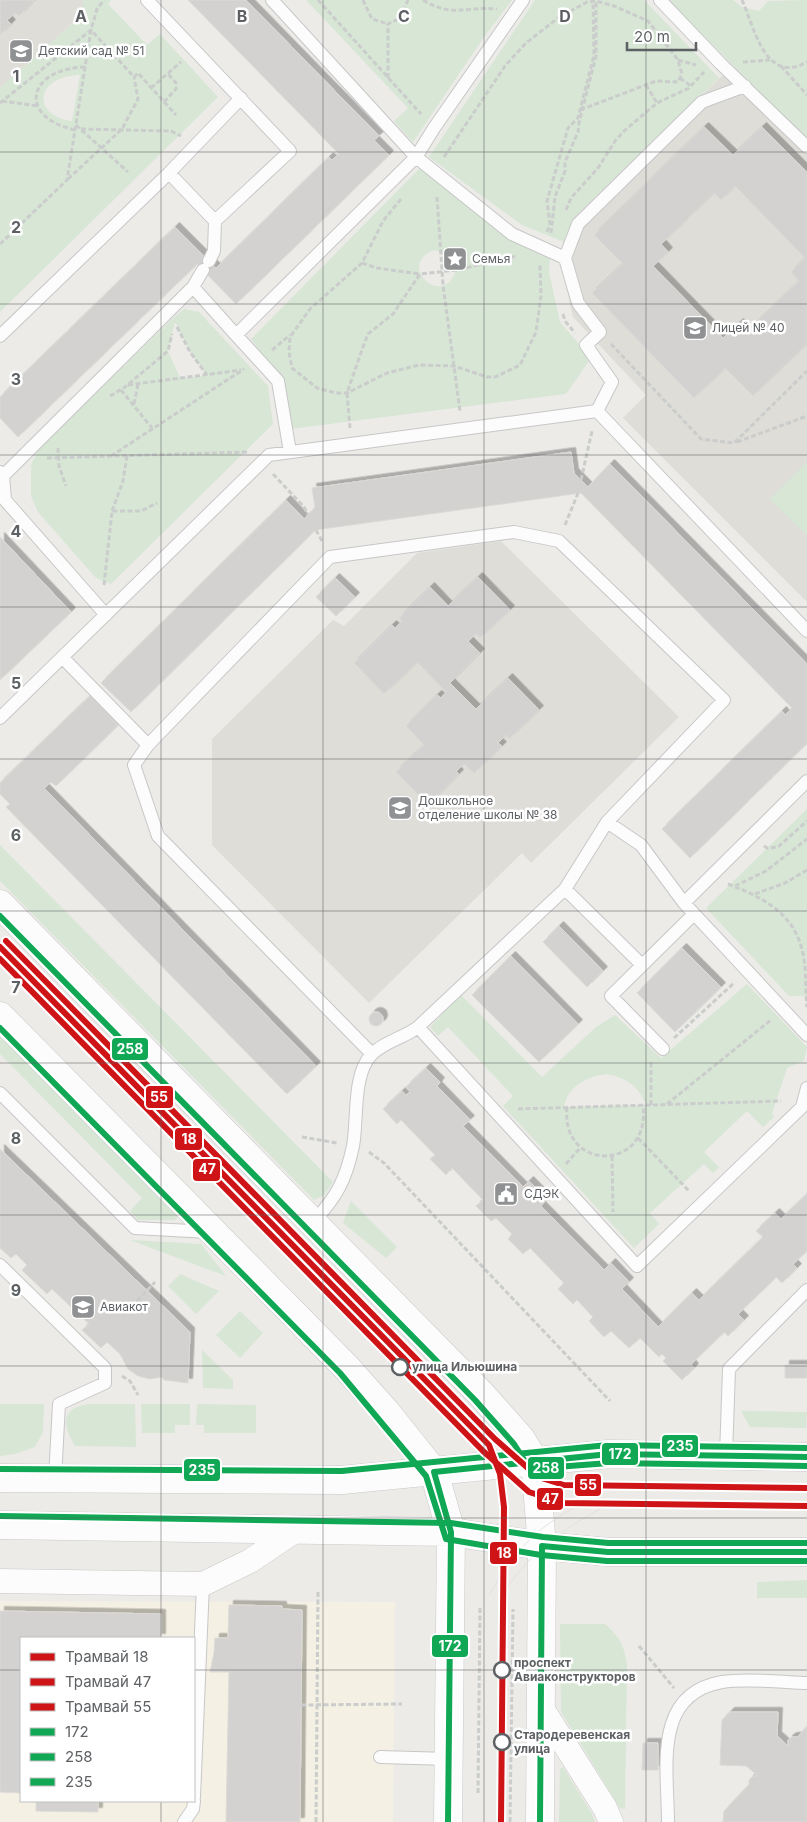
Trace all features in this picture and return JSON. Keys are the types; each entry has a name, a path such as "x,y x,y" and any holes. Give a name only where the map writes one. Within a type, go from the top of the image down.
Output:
{"street":[{"path":"0,904 482,1394 521,1439 535,1462 542,1546 540,1822"},
{"path":"0,1016 346,1367 386,1412 434,1472 451,1532 448,1822"},
{"path":"0,1478 342,1480 610,1454 807,1457"},
{"path":"0,1525 299,1528 451,1532 542,1546 608,1552 807,1552"},
{"path":"0,1580 203,1584 250,1561 299,1528"},
{"path":"541,1707 605,1808 611,1822"}],"lane":[{"path":"147,0 290,151 215,222"},
{"path":"272,0 416,157 512,234 565,258"},
{"path":"660,0 807,147"},
{"path":"236,335 416,157 519,5"},
{"path":"597,411 612,382 586,345 600,332 578,303 565,258 578,224 702,102 745,86"},
{"path":"0,336 169,172 241,98"},
{"path":"106,615 5,500 1,474 178,304 193,287 214,252 215,222 169,172"},
{"path":"193,287 278,381 290,452"},
{"path":"0,718 269,455 597,411"},
{"path":"597,411 807,631"},
{"path":"313,1222 332,1202 343,1180 353,1146 359,1085 363,1068 372,1054 390,1041 418,1027 564,889 607,822 724,700 559,541 514,532 330,556 148,745 134,765 158,836 372,1054"},
{"path":"62,657 148,745"},
{"path":"684,903 807,781"},
{"path":"607,822 641,845 684,903 807,1034"},
{"path":"564,889 642,965"},
{"path":"663,1048 611,996 694,914"},
{"path":"418,1027 637,1266 802,1107 807,1088"},
{"path":"0,1093 135,1228 211,1232"},
{"path":"0,1265 105,1368 105,1383 59,1404 55,1478"},
{"path":"726,1455 729,1369 807,1290"},
{"path":"195,1724 196,1678 203,1584"},
{"path":"668,1822 668,1743 671,1721 684,1700 702,1687 724,1681 807,1683"},
{"path":"380,1757 449,1759"},
{"path":"184,1822 193,1809 194,1802"}],"path":[{"path":"67,180 91,30 97,9 104,0"},
{"path":"318,0 434,128"},
{"path":"363,0 372,19 388,24 400,18 408,0"},
{"path":"423,0 446,11 475,7 519,5"},
{"path":"742,0 760,44 770,60 781,66 807,95"},
{"path":"460,408 442,271 435,171 505,66 526,43 558,18 587,2 594,1 614,6 648,21 678,60 682,74 678,82 656,81 582,110 578,118 568,128 547,201 550,224 546,234 550,236 555,197 565,171 565,162 578,132 582,110 596,56 594,1"},
{"path":"388,24 388,78"},
{"path":"0,244 122,129 138,99 134,77 91,30"},
{"path":"1,102 91,30"},
{"path":"151,88 185,59"},
{"path":"781,66 799,66 807,62"},
{"path":"85,67 56,72 47,77 38,88 38,106 43,114 58,124 81,128 170,131 180,135"},
{"path":"553,221 562,216 571,198 598,168 614,141 657,103 691,86 708,68"},
{"path":"134,77 138,73 176,115"},
{"path":"164,102 174,93 177,85 168,74"},
{"path":"680,78 691,86"},
{"path":"646,85 657,103"},
{"path":"1,102 38,106"},
{"path":"81,128 128,172"},
{"path":"402,198 383,221 362,262 310,309 290,337 289,352 296,373 317,388 336,393 347,393 398,370 419,365 454,366 487,377 495,377 520,365 536,332 541,296 540,261 544,248"},
{"path":"24,214 28,218"},
{"path":"362,262 383,269 420,274 457,270 533,252 541,252 544,248"},
{"path":"349,421 347,393 368,334 393,314 420,274"},
{"path":"107,397 121,390 168,351 178,304"},
{"path":"175,319 190,352 207,375"},
{"path":"600,332 701,439 734,443 807,416"},
{"path":"110,456 260,360 292,334"},
{"path":"127,385 242,370"},
{"path":"734,443 807,371"},
{"path":"134,404 138,384"},
{"path":"121,390 152,428"},
{"path":"581,480 597,411"},
{"path":"59,441 58,458 66,486"},
{"path":"42,459 246,450 262,462 304,507 308,515"},
{"path":"103,580 112,511 123,481 127,456"},
{"path":"559,541 578,493"},
{"path":"112,511 141,511 157,503"},
{"path":"766,848 778,847 807,821"},
{"path":"735,886 766,871 807,839"},
{"path":"754,894 785,883 807,870"},
{"path":"708,880 735,886 754,894 773,906 790,922 802,949 807,1007"},
{"path":"802,949 807,945"},
{"path":"663,1048 748,971"},
{"path":"667,1105 777,1016"},
{"path":"651,1105 652,1058"},
{"path":"515,1109 776,1102"},
{"path":"567,1107 568,1131 580,1148 599,1156 612,1156 630,1148 638,1138 644,1122 643,1105"},
{"path":"302,1137 353,1146 369,1152 384,1163 610,1401"},
{"path":"638,1138 682,1184"},
{"path":"562,1170 580,1148"},
{"path":"612,1156 613,1217"},
{"path":"137,1301 155,1282"},
{"path":"316,1822 318,1592"},
{"path":"478,1793 480,1608"},
{"path":"510,1822 513,1609"},
{"path":"639,1646 684,1700"},
{"path":"301,1705 402,1704"}],"shaded area":[{"name":"Детский сад № 51","path":"0,0 83,0 83,14 0,88"},
{"name":"Лицей № 40","path":"728,70 807,139 807,602 623,418 646,395 573,317 559,254 573,218"},
{"name":"Дошкольное отделение школы № 38","path":"501,541 679,717 531,863 522,853 369,1003 212,845 212,739 333,620 344,626 417,553"},
{"path":"0,1601 395,1602 393,1822 0,1822"}],"green space":[{"path":"83,0 111,0 108,4 147,45 160,34 218,97 0,312 0,88 83,14","holes":["80,75 72,121 58,117 49,111 44,104 44,96 47,88 54,82 65,77"]},
{"path":"306,0 512,0 484,37 413,142 394,121 408,108"},
{"path":"535,0 644,0 719,78 573,218 564,242 522,225 429,157"},
{"path":"668,0 733,0 742,7 759,11 768,1 807,0 807,139"},
{"path":"421,167 550,255 549,272 560,322 591,358 566,394 290,429 282,380 251,339","holes":["434,250 450,255 456,269 453,277 446,284 438,286 430,284 424,279 420,272 420,264 424,256"]},
{"path":"184,309 199,312 268,386 273,424 111,584 96,578 38,512 31,496 31,465 38,450","holes":["175,322 192,355 206,374 205,376 180,378 168,351"]},
{"path":"807,462 807,536 770,499"},
{"path":"807,809 807,996 789,996 706,908"},
{"path":"0,845 333,1182 324,1195 314,1200 0,881"},
{"path":"747,984 807,1047 804,1061 787,1068 772,1113 774,1117 763,1127 747,1111 704,1152 719,1167 713,1173 704,1164 650,1213 659,1224 634,1248 503,1106 513,1096 448,1027 438,1036 430,1027 461,995 542,1077 596,1027 615,1015 661,1058","holes":["606,1074 625,1080 635,1088 646,1105 564,1107 569,1093 579,1084 592,1077"]},
{"path":"0,1030 179,1215 175,1220 138,1220 130,1211 142,1198 0,1054"},
{"path":"351,1201 397,1247 386,1258 343,1223"},
{"path":"130,1240 201,1244 226,1276"},
{"path":"180,1274 219,1291 196,1314 168,1286"},
{"path":"240,1311 263,1333 240,1358 216,1335"},
{"path":"202,1350 233,1380 233,1389 203,1388"},
{"path":"0,1404 44,1404 43,1432 35,1447 15,1454 0,1456"},
{"path":"88,1404 135,1404 136,1447 75,1446 68,1432 66,1419 72,1410"},
{"path":"141,1404 190,1404 190,1425 175,1425 175,1433 142,1433"},
{"path":"197,1404 256,1405 256,1433 204,1433 204,1425 196,1425"},
{"path":"741,1411 807,1412 806,1428 750,1427"},
{"path":"807,1580 807,1598 757,1598 757,1582"},
{"path":"560,1624 605,1624 620,1641 624,1651 627,1664 625,1809 620,1808 561,1712"},
{"path":"563,1767 595,1822 559,1822 560,1769"}],"building":[{"path":"0,0 35,0 19,16 15,13 7,20 11,24 0,35"},
{"path":"188,0 246,0 379,136 374,140 389,155 236,304 197,264 18,437 0,418 0,397 175,227 216,268 329,157 332,160 339,154"},
{"path":"704,127 733,155 762,127 807,172 807,343 753,396 725,368 694,398 592,293 623,264 594,235","holes":["735,186 805,258 791,272 799,281 747,332 739,323 723,338 653,266 668,252 661,244 714,193 721,200"]},
{"path":"571,452 574,473 588,487 610,464 807,664 807,743 690,858 662,829 782,711 785,715 792,708 581,493 315,530 131,712 101,683 286,500 304,519 315,508 312,488"},
{"path":"0,537 71,612 0,680"},
{"path":"478,577 510,610 480,638 476,634 468,641 480,653 450,683 476,709 508,678 539,710 509,739 506,735 498,743 502,746 474,773 464,764 456,771 459,774 428,805 396,772 424,745 406,726 437,695 441,698 446,692 417,662 384,694 354,663 392,625 395,628 402,621 399,618 430,587 448,606"},
{"path":"335,578 355,597 336,616 316,597"},
{"path":"90,696 118,725 56,786 51,782 44,788 316,1066 287,1094 6,807 10,804 0,794 0,783"},
{"path":"559,926 603,971 587,987 543,942"},
{"path":"682,948 721,987 675,1032 637,993"},
{"path":"511,956 578,1024 539,1062 472,995"},
{"path":"376,1012 381,1014 383,1019 381,1024 376,1026 371,1024 369,1019 371,1014"},
{"path":"426,1068 440,1082 437,1086 470,1120 463,1126 523,1187 529,1181 547,1199 541,1206 604,1270 611,1263 629,1282 622,1289 658,1327 692,1293 699,1300 763,1237 756,1231 775,1213 781,1219 807,1194 807,1251 793,1264 797,1268 782,1283 776,1277 738,1314 744,1320 728,1336 724,1332 691,1364 694,1368 682,1380 663,1361 666,1358 662,1354 659,1357 640,1338 629,1348 611,1331 604,1337 589,1321 593,1317 577,1300 573,1304 558,1289 564,1283 530,1248 523,1254 508,1239 512,1234 496,1218 491,1221 476,1206 483,1200 452,1168 446,1175 430,1159 435,1155 401,1120 397,1124 383,1109 402,1091 406,1095 410,1092 406,1087"},
{"path":"0,1149 190,1332 188,1383 164,1380 162,1377 150,1379 138,1376 128,1369 120,1354 107,1342 101,1348 82,1330 89,1324 52,1289 47,1294 22,1270 27,1265 16,1254 11,1258 0,1248"},
{"path":"785,1365 807,1365 807,1378 785,1378"},
{"path":"229,1605 282,1606 282,1609 302,1610 300,1822 226,1822 229,1672 210,1672 215,1638 228,1638"},
{"path":"0,1611 161,1614 161,1637 20,1637 20,1793 0,1792"},
{"path":"730,1712 778,1712 777,1736 788,1746 788,1740 792,1737 797,1737 807,1727 807,1822 723,1822 724,1811 749,1785 749,1780 753,1776 758,1776 746,1766 720,1765 722,1720"},
{"path":"643,1743 658,1743 658,1770 642,1770"},
{"path":"36,1802 98,1802 98,1812 36,1811"}],"tram line":[{"name":"55","path":"6,941 495,1439 538,1477 564,1485 807,1488"},
{"name":"18","path":"0,947 489,1445 500,1474 504,1507 501,1822"},
{"name":"47","path":"0,959 483,1451 529,1492 563,1503 807,1506"},
{"path":"490,1594 512,1561 536,1534 565,1513 601,1496"},
{"path":"504,1592 524,1566 547,1544 572,1525 600,1509"}],"transit line":[{"name":"258","path":"0,916 475,1400 514,1444 530,1469 609,1463 807,1466"},
{"name":"258","path":"0,1028 340,1373 426,1476 446,1539 541,1555 607,1561 807,1561"},
{"name":"235","path":"0,1469 342,1471 608,1445 807,1448"},
{"name":"172","path":"434,1472 609,1454 807,1457"},
{"name":"172","path":"434,1472 451,1532 448,1822"},
{"name":"235","path":"0,1516 451,1523 543,1537 608,1543 807,1543"},
{"name":"172","path":"542,1546 608,1552 807,1552"},
{"name":"172","path":"540,1822 542,1546"}],"place":[{"name":"Детский сад № 51","path":"21,51"},
{"name":"Семья","path":"455,259"},
{"name":"Лицей № 40","path":"695,328"},
{"name":"Дошкольное отделение школы № 38","path":"400,808"},
{"name":"СДЭК","path":"506,1194"},
{"name":"Авиакот","path":"83,1307"},
{"name":"улица Ильюшина","path":"400,1367"},
{"name":"проспект Авиаконструкторов","path":"502,1670"},
{"name":"Стародеревенская улица","path":"502,1742"}]}
